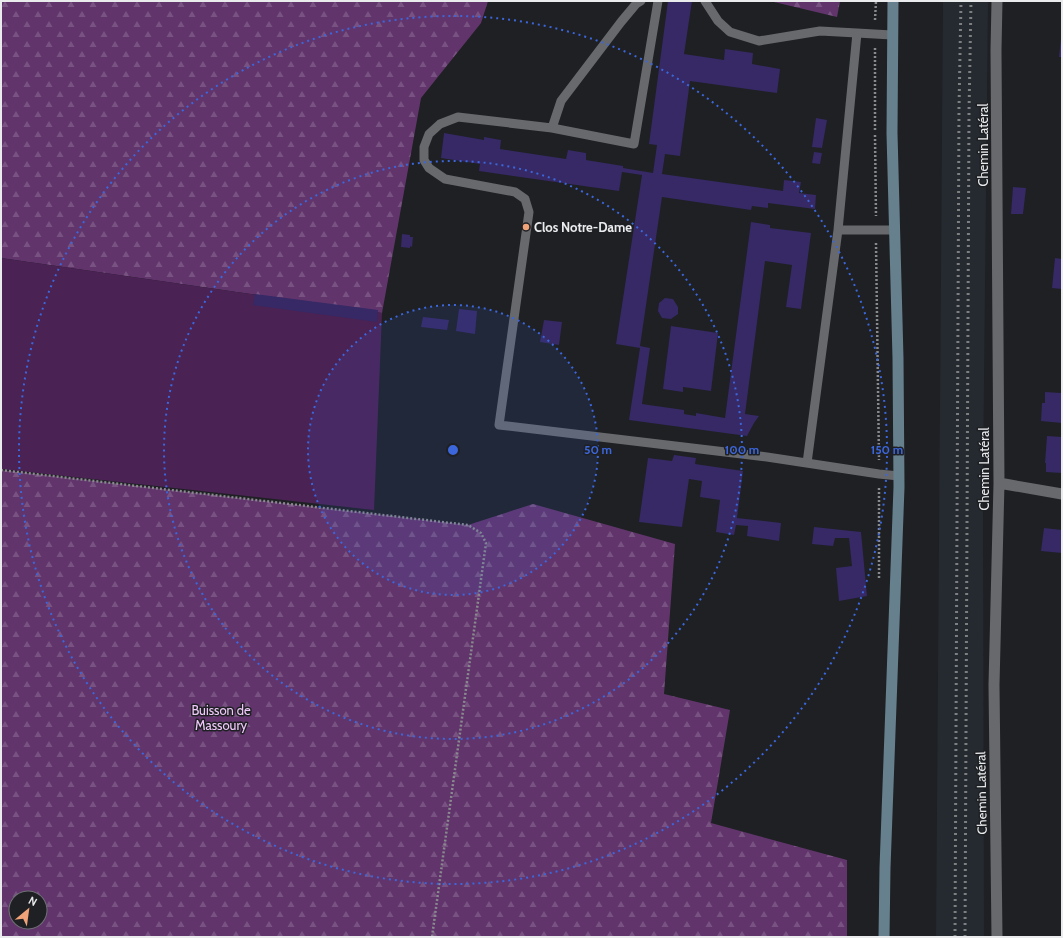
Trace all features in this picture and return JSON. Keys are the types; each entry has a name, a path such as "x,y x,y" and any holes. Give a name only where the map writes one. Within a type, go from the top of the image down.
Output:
{"main road":[{"path":"884,937 885,868 899,476 892,140 893,1"}],"street":[{"name":"Chemin Latéral","path":"997,1 996,65 999,483 994,685 997,937"},
{"path":"999,483 1062,494"}],"lane":[{"path":"552,128 561,101 621,22 636,4 641,1"},
{"path":"658,1 634,144 552,128 458,117 440,124 429,134 424,147 424,160 429,168 445,180 515,192 525,200 530,212 499,425 768,457 899,476"},
{"path":"705,1 718,21 730,32 759,41 820,31 892,35"},
{"path":"807,463 838,230 857,33"},
{"path":"838,230 895,230"}],"path":[{"path":"1,470 468,525 481,533 486,543 432,937"}],"shaded area":[{"path":"943,1 988,1 983,481 984,937 936,937"},
{"path":"1,258 382,313 374,510 1,469"}],"green space":[{"path":"1,1 488,1 481,23 421,98 382,313 1,258"},
{"path":"770,1 840,1 837,17"},
{"name":"Buisson de Massoury","path":"1,470 468,525 533,504 675,544 664,694 730,710 711,823 847,860 847,937 1,937"}],"building":[{"path":"668,1 692,1 684,54 724,60 725,49 753,53 752,64 780,69 777,93 690,81 680,156 665,154 662,174 783,191 784,180 801,182 799,193 816,195 815,209 768,203 768,208 752,206 751,210 662,197 640,346 650,348 642,404 684,410 684,414 696,416 696,413 725,418 751,222 770,225 770,228 811,233 801,309 786,307 792,265 765,261 745,414 759,416 747,436 629,420 640,348 616,344 642,175 622,172 619,191 479,171 480,164 441,158 444,133 484,140 484,137 501,140 500,149 566,159 568,150 586,153 586,160 653,173 657,145 649,144"},
{"path":"1061,38 1062,57 1059,57"},
{"path":"816,118 827,120 822,148 812,147"},
{"path":"814,152 822,153 820,164 812,163"},
{"path":"1013,187 1026,188 1023,214 1011,214"},
{"path":"402,234 413,237 412,247 401,247"},
{"path":"1055,258 1062,259 1062,289 1052,288"},
{"path":"255,294 378,310 377,322 253,305"},
{"path":"665,298 673,299 678,307 678,314 671,319 662,318 658,311 659,303"},
{"path":"459,309 477,311 475,334 456,331"},
{"path":"423,317 449,320 447,330 421,327"},
{"path":"544,320 562,322 559,345 540,342"},
{"path":"671,326 718,333 711,391 683,387 683,392 663,389"},
{"path":"1045,392 1062,393 1062,423 1041,421 1042,403 1045,403"},
{"path":"1047,436 1062,437 1062,473 1046,472 1045,463"},
{"path":"674,455 696,458 695,464 743,471 737,518 781,523 779,541 747,536 748,526 736,525 734,535 716,532 720,500 700,497 702,481 689,479 682,527 639,522 648,458 672,461"},
{"path":"814,527 861,532 867,596 839,601 836,568 852,566 849,538 835,538 833,546 812,544"},
{"path":"1044,528 1062,530 1062,553 1041,551"}],"railway":[{"path":"955,937 959,109 961,1"},
{"path":"965,937 969,113 971,1"}],"place":[{"name":"Clos Notre-Dame","path":"526,227"}]}
